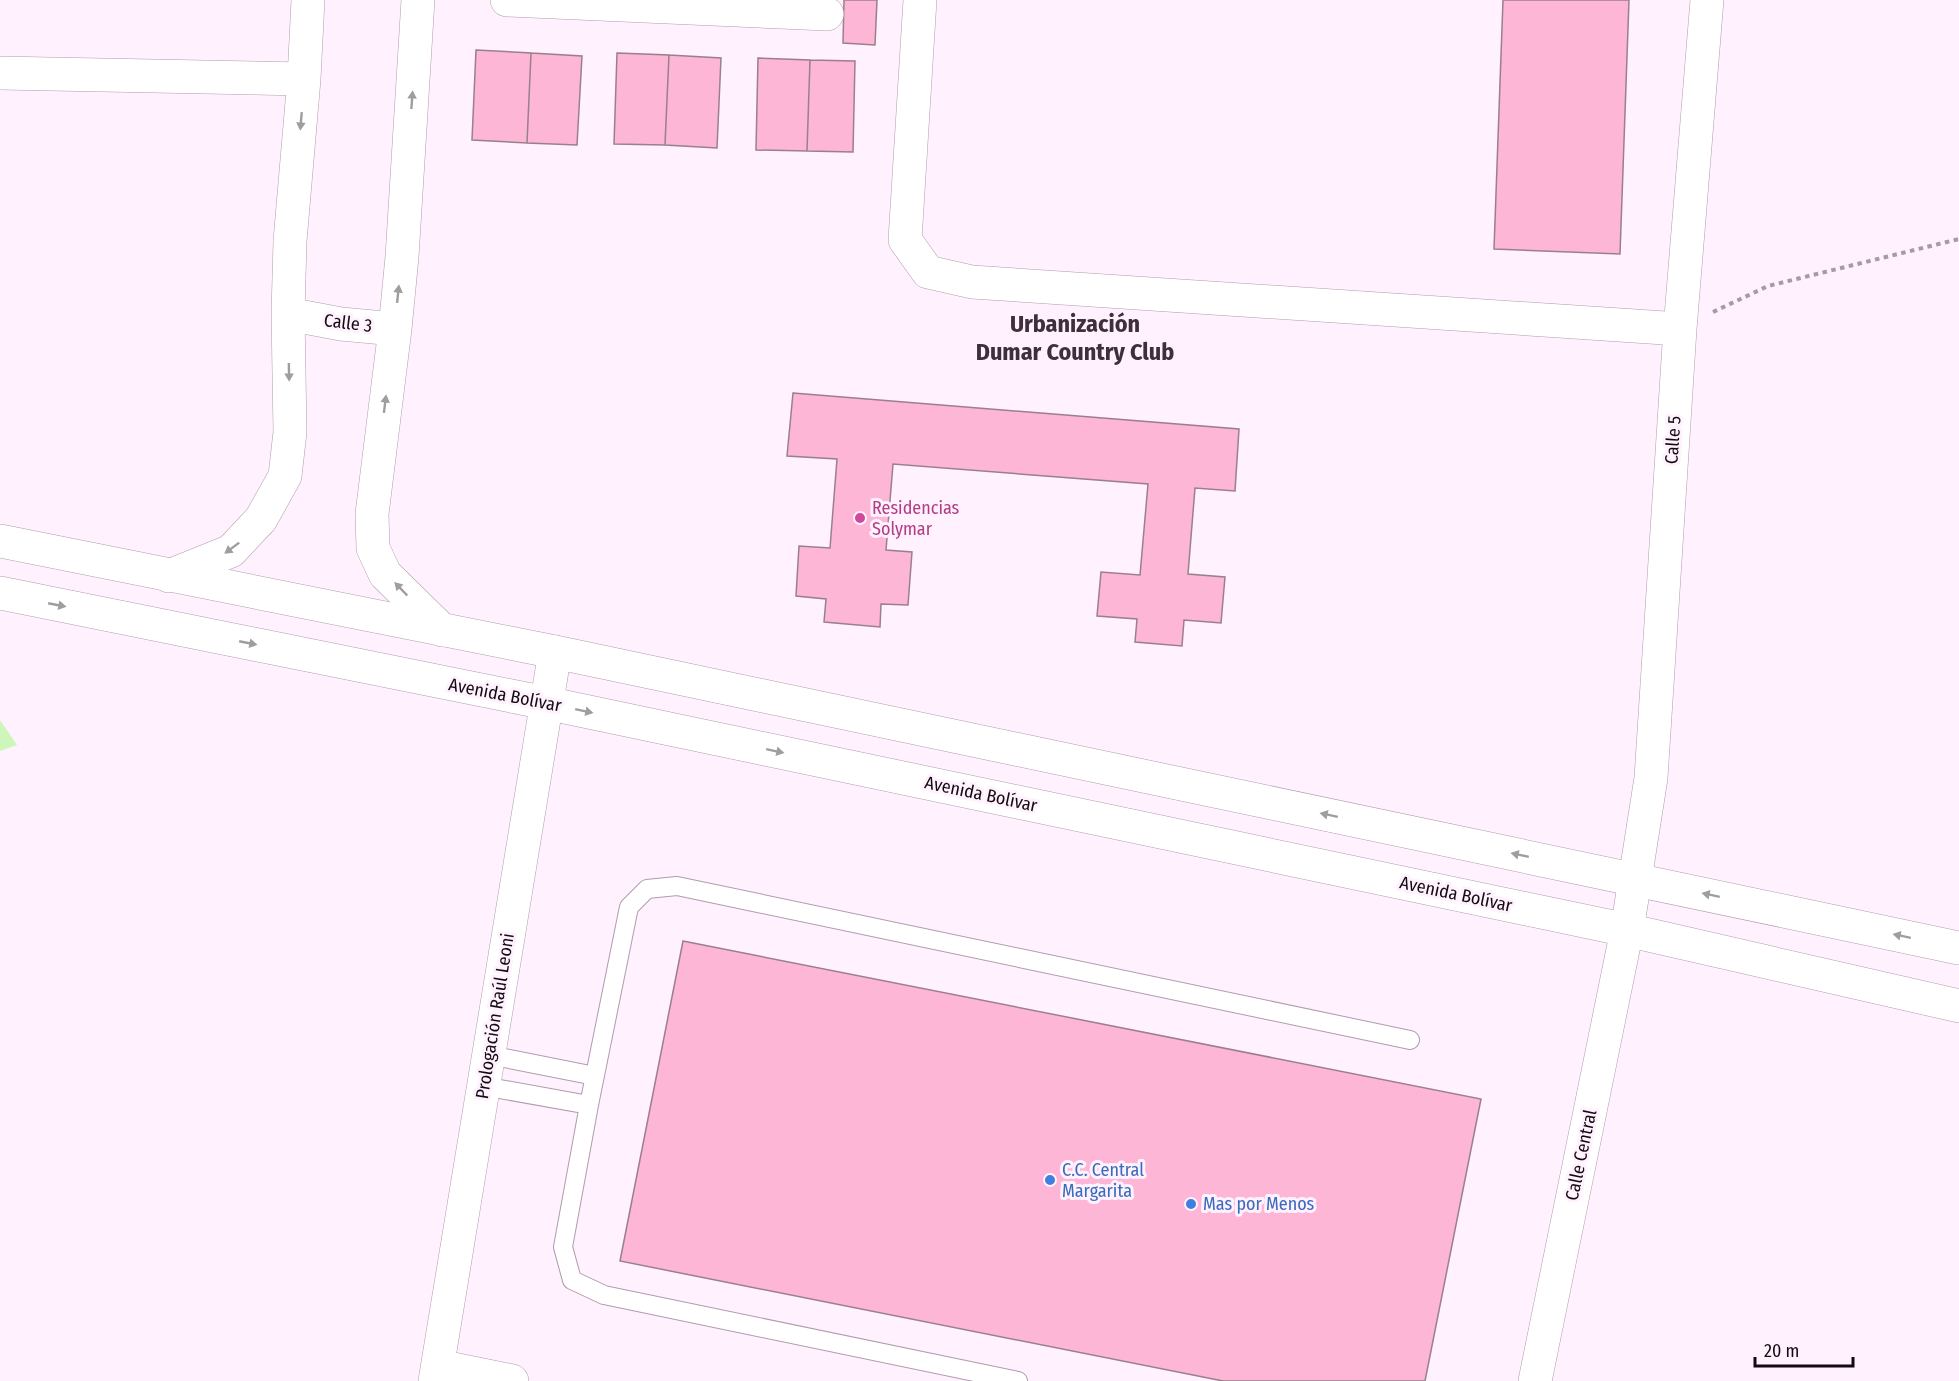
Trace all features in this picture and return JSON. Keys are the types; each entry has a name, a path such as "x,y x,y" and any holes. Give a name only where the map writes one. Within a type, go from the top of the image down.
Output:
{"street":[{"path":"169,576 231,551 261,519 285,476 290,432 288,314 290,241 304,78 308,0"},
{"name":"Calle 3","path":"288,314 341,324 395,329 402,257 418,0"},
{"path":"507,0 827,14"},
{"path":"920,0 905,240 928,272 972,282 1680,329"},
{"name":"Calle 5","path":"1627,930 1651,778 1680,329 1707,0"},
{"path":"0,73 304,78"},
{"path":"395,329 372,514 373,548 385,573 442,630"},
{"path":"0,541 555,652 1959,948"},
{"name":"Avenida Bolívar","path":"0,593 546,703 1627,930 1959,1006"},
{"name":"Prologación Raúl Leoni","path":"436,1373 555,652"},
{"name":"Calle Central","path":"1535,1381 1627,930"},
{"path":"436,1373 512,1381"}],"lane":[{"path":"1018,1381 604,1295 572,1280 563,1247 589,1105 629,907 647,889 677,886 1410,1040"},
{"path":"486,1070 595,1076"},
{"path":"486,1070 589,1105"}],"path":[{"path":"1680,329 1768,286 1959,239"}],"green space":[{"path":"0,720 17,745 0,751"}],"building":[{"path":"844,0 877,0 875,45 843,43"},
{"path":"1503,0 1629,0 1620,254 1494,249"},
{"path":"476,50 531,53 527,143 472,140"},
{"path":"531,53 582,56 577,145 527,143"},
{"path":"617,53 669,55 665,145 614,144"},
{"path":"669,55 721,58 717,148 665,145"},
{"path":"758,58 810,60 807,151 756,150"},
{"path":"810,60 855,61 853,152 807,151"},
{"name":"Residencias Solymar","path":"793,393 1239,429 1235,491 1195,488 1188,574 1225,577 1221,623 1184,620 1182,646 1135,642 1137,619 1097,616 1101,572 1140,575 1148,484 893,464 886,550 912,552 908,605 881,604 880,627 824,622 826,599 796,596 799,546 830,548 837,459 787,456"},
{"name":"C.C. Central Margarita","path":"683,941 1481,1099 1425,1381 1223,1381 620,1261"}],"place":[{"name":"Residencias Solymar","path":"860,518"},
{"name":"C.C. Central Margarita","path":"1050,1180"},
{"name":"Mas por Menos","path":"1191,1204"}],"district":[{"name":"Urbanización Dumar Country Club","path":"1075,338"}]}
